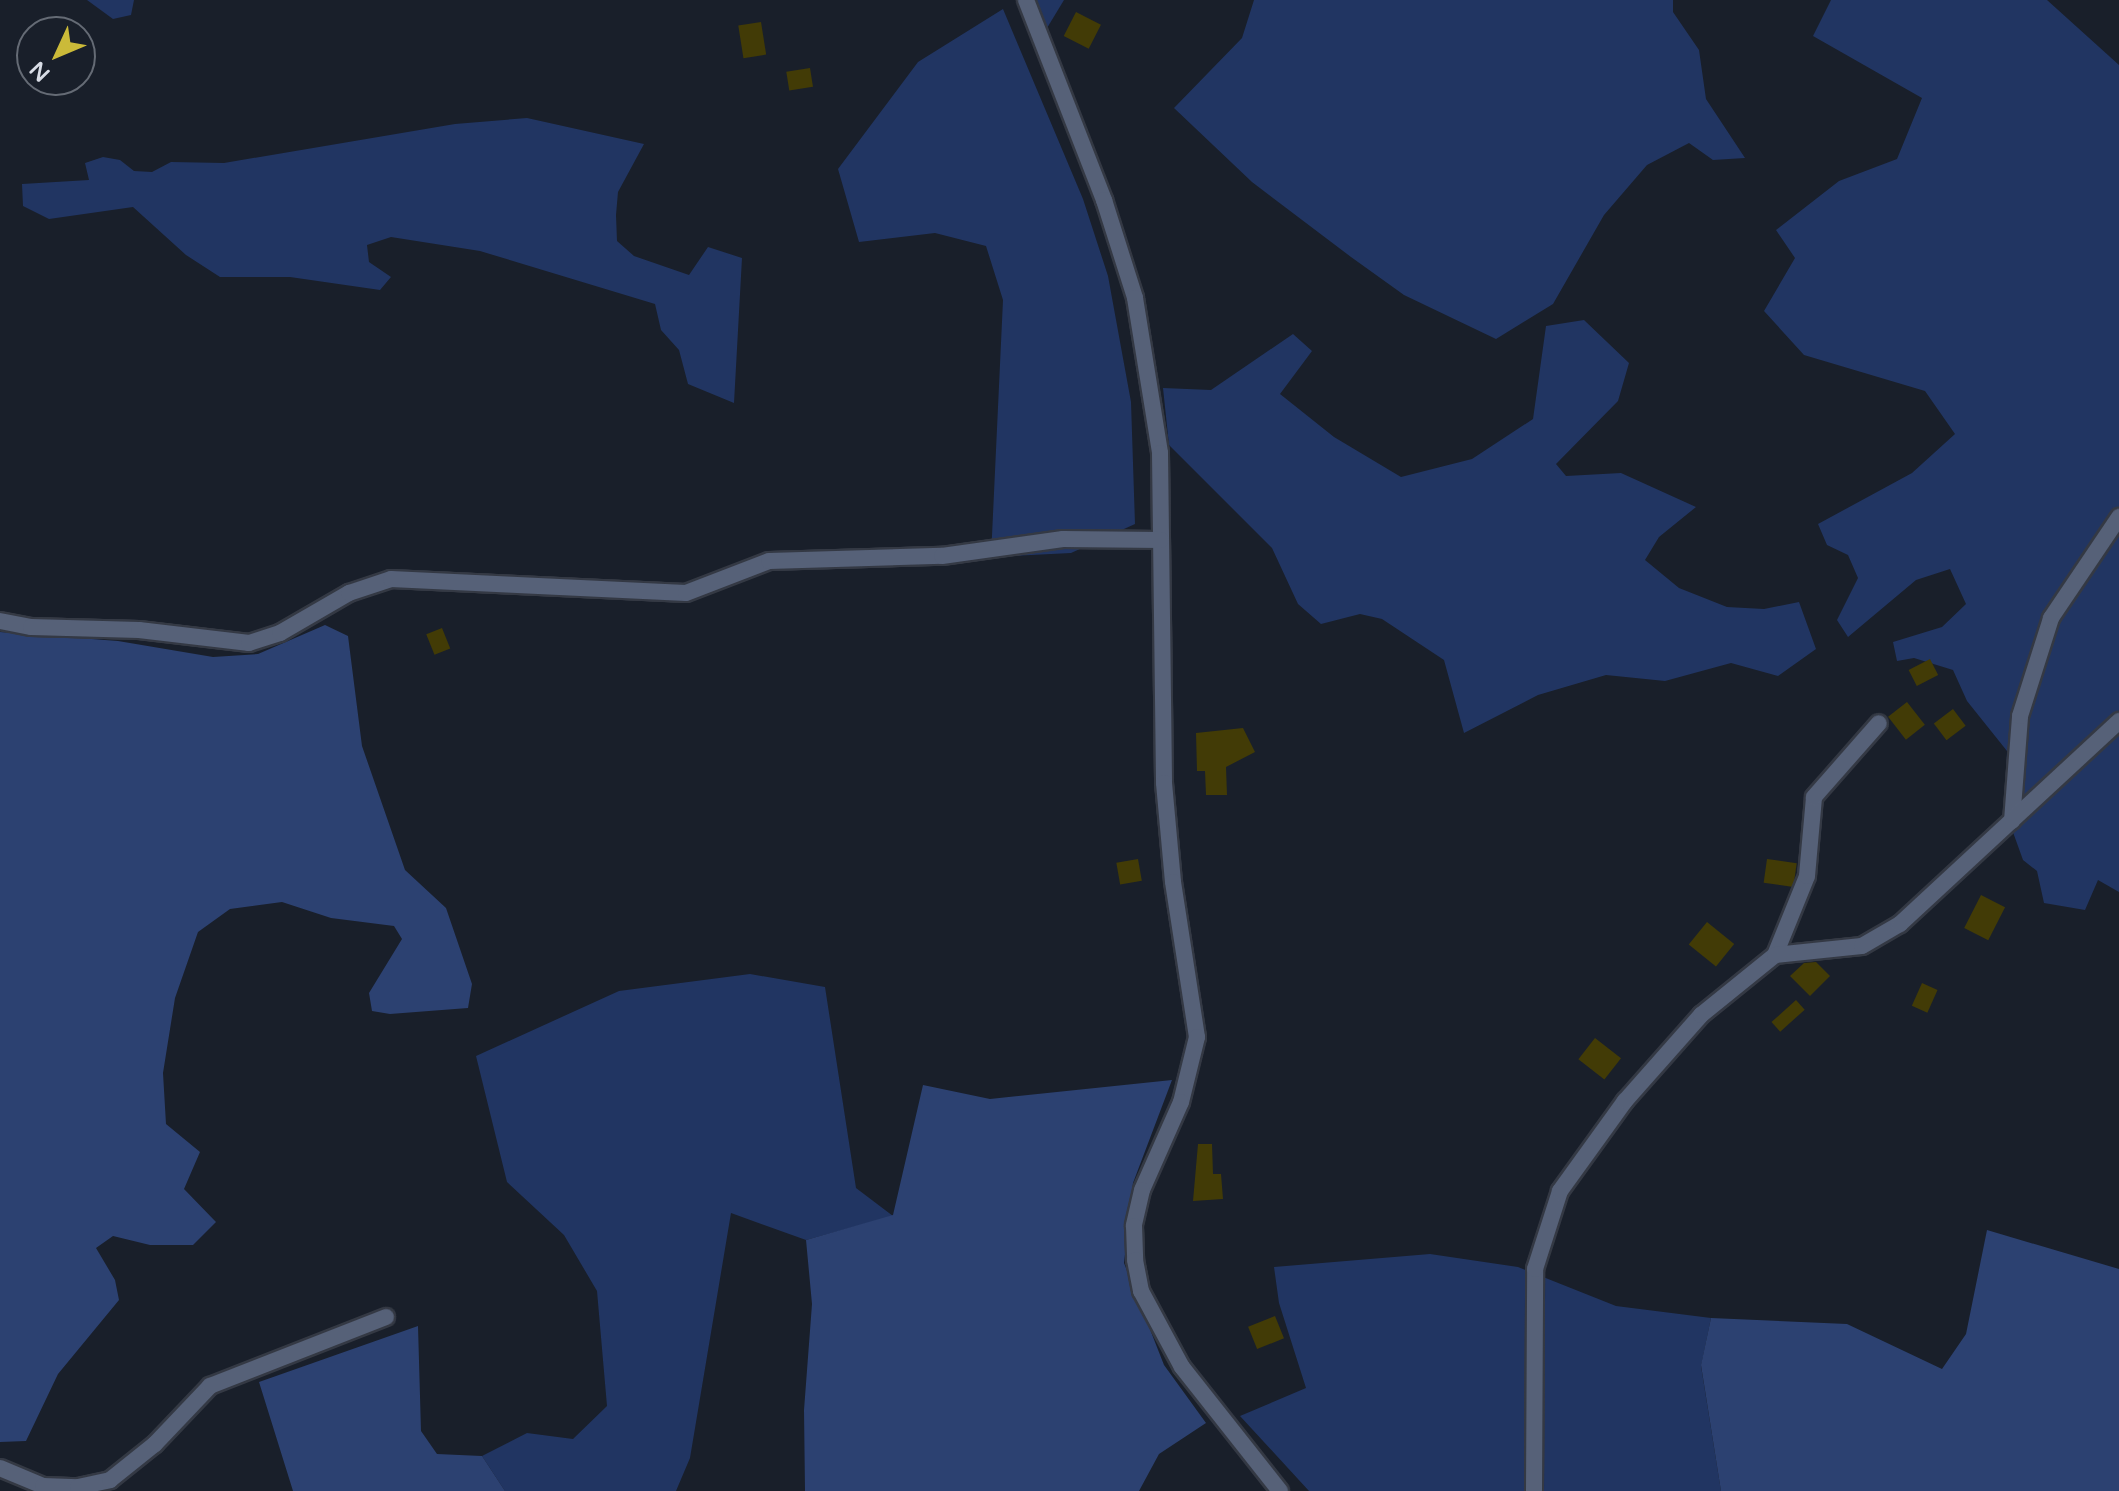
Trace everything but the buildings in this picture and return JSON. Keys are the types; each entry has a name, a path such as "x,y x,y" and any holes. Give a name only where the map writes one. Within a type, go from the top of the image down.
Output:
{"street":[{"path":"1026,0 1104,200 1135,298 1160,453 1164,783 1173,882 1197,1037 1181,1102 1142,1190 1134,1226 1135,1260 1141,1291 1182,1367 1280,1491"},
{"path":"2012,821 2020,716 2051,618 2119,517"},
{"path":"0,621 249,643 280,633 349,593 391,579 686,593 769,561 942,556 1063,539 1161,540"},
{"path":"1775,955 1862,946 1888,931 1945,888 2119,721"},
{"path":"1534,1491 1532,1303 1535,1269 1560,1191 1625,1101 1701,1015 1775,955 1807,876 1814,797 1879,723"},
{"path":"0,1468 43,1486 78,1487 110,1480 155,1444 210,1386 386,1317"}],"shaded area":[{"path":"87,0 134,0 131,15 113,19"},
{"path":"1032,0 1064,0 1044,33"},
{"path":"1254,0 1673,0 1673,12 1699,50 1706,99 1745,158 1713,160 1689,143 1647,165 1604,215 1553,304 1496,339 1404,295 1351,257 1252,182 1174,108 1242,38"},
{"path":"1831,0 2047,0 2119,65 2119,892 2098,880 2085,910 2044,903 2037,871 2023,860 2005,810 2007,751 1967,701 1953,670 1914,658 1897,661 1893,642 1942,627 1966,604 1950,569 1916,580 1848,637 1837,620 1858,578 1848,555 1827,545 1818,524 1912,473 1955,434 1925,391 1804,355 1764,311 1795,258 1776,230 1839,181 1897,159 1922,98 1813,36"},
{"path":"1003,9 1083,199 1108,276 1131,402 1135,524 1071,553 991,557 1003,300 986,246 935,233 859,242 838,169 918,62"},
{"path":"527,118 644,144 618,192 617,241 634,256 689,275 708,247 742,258 734,403 688,384 679,350 661,330 655,304 480,251 391,237 367,245 369,262 391,277 380,290 290,277 220,277 186,255 133,207 49,219 23,206 22,184 89,180 85,163 103,157 120,160 134,171 152,172 171,162 224,163 455,124"},
{"path":"1584,320 1629,363 1618,401 1556,464 1566,476 1621,473 1696,507 1659,537 1645,560 1679,588 1727,607 1764,609 1799,602 1816,649 1778,676 1731,663 1665,681 1606,675 1538,695 1464,733 1444,660 1382,619 1360,614 1321,624 1298,604 1272,548 1169,445 1163,388 1211,390 1293,334 1312,351 1280,394 1334,437 1401,477 1472,459 1533,419 1546,326"},
{"path":"325,625 348,636 362,746 405,870 446,908 472,984 468,1008 390,1014 372,1011 369,993 402,939 394,926 331,918 282,902 230,909 198,932 175,998 163,1073 166,1124 200,1152 184,1189 216,1222 193,1245 150,1245 113,1236 96,1248 115,1280 119,1300 58,1374 26,1441 0,1442 0,632 118,641 213,657 258,654"},
{"path":"750,974 825,987 856,1188 893,1216 806,1240 731,1213 690,1458 676,1491 505,1491 482,1456 527,1433 573,1439 607,1406 597,1291 564,1235 507,1182 476,1056 619,991"},
{"path":"1172,1080 1133,1183 1124,1263 1164,1365 1206,1423 1159,1454 1139,1491 805,1491 804,1410 812,1304 806,1240 893,1215 923,1085 990,1099"},
{"path":"1987,1230 2119,1269 2119,1491 1721,1491 1701,1365 1711,1318 1847,1324 1942,1369 1966,1334"},
{"path":"1430,1254 1518,1267 1616,1306 1711,1318 1701,1366 1721,1491 1309,1491 1240,1416 1306,1388 1279,1303 1274,1267"},
{"path":"418,1326 421,1431 437,1454 482,1456 505,1491 293,1491 259,1382"}]}
